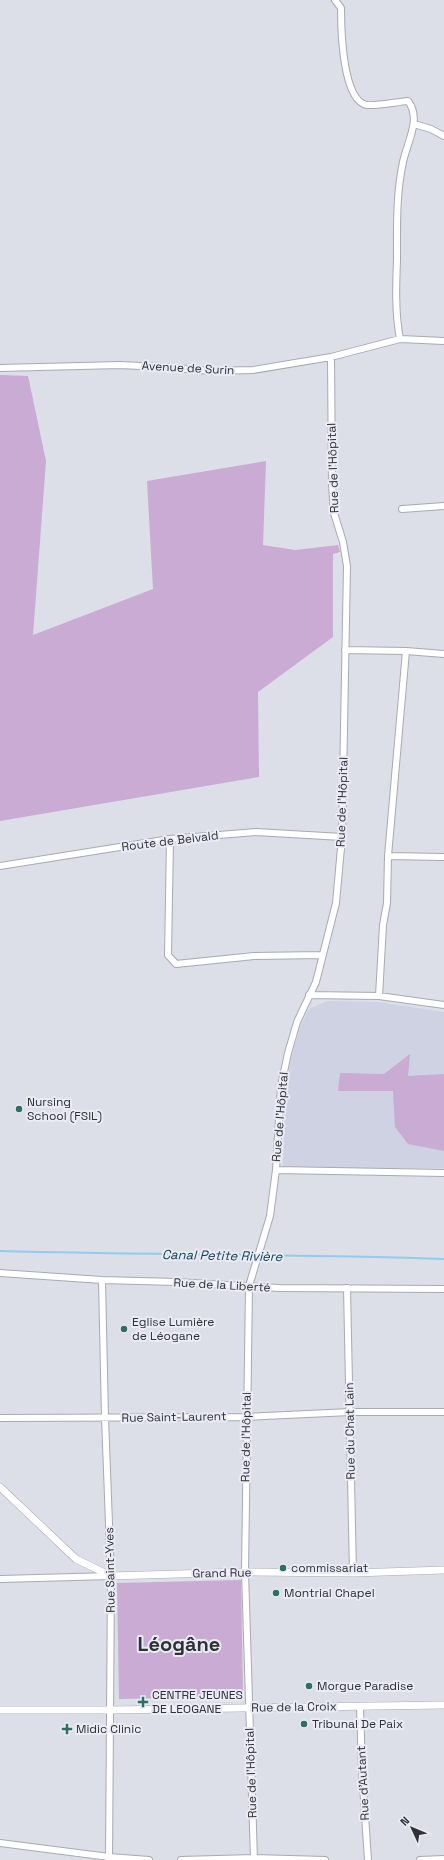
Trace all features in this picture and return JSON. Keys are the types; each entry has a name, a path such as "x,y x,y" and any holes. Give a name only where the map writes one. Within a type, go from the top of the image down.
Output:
{"street":[{"path":"335,0 341,8 341,42 350,87 358,99 367,105 408,101 413,108 414,124 404,156 399,184 396,306 400,339"},
{"path":"414,124 431,129 444,136"},
{"name":"Avenue de Surin","path":"0,368 120,365 211,371 253,370 331,357 400,339 444,341"},
{"name":"Rue de l'Hôpital","path":"254,1859 245,1572 249,1286 270,1216 276,1170 281,1086 288,1053 297,1022 316,982 336,903 342,837 347,566 343,542 334,513 332,485 331,357"},
{"path":"402,509 444,506"},
{"path":"345,650 406,651 444,654"},
{"path":"380,996 382,925 387,903 388,856 406,651"},
{"name":"Route de Belvald","path":"0,866 170,839 256,832 342,837"},
{"path":"170,839 168,955 176,964 254,956 322,955"},
{"path":"388,856 444,857"},
{"path":"310,995 380,996 444,1005"},
{"path":"276,1170 444,1174"},
{"name":"Rue de la Liberté","path":"0,1273 102,1280 249,1286 444,1289"},
{"name":"Rue Saint-Yves","path":"102,1280 110,1576 111,1710 109,1858"},
{"name":"Rue du Chat Lain","path":"347,1288 353,1573"},
{"name":"Rue Saint-Laurent","path":"0,1418 246,1417 350,1412 444,1412"},
{"path":"0,1486 76,1558 110,1576"},
{"name":"Grand Rue","path":"0,1579 245,1572 353,1573 444,1570"},
{"name":"Rue de la Croix","path":"0,1710 111,1710 444,1705"},
{"name":"Rue d'Autant","path":"360,1706 362,1770 368,1860"},
{"path":"0,1843 109,1858 149,1860"},
{"path":"420,1860 444,1859"},
{"path":"181,1860 325,1860"}],"shaded area":[{"path":"0,375 28,376 46,461 33,635 153,589 147,481 266,461 263,545 295,550 338,545 340,552 333,554 333,637 258,692 259,777 0,821"},
{"path":"328,1001 377,1002 444,1012 444,1168 283,1168 286,1090 291,1059 301,1025 310,1008"},
{"path":"410,1054 408,1076 444,1074 444,1151 408,1144 395,1127 393,1091 338,1091 340,1073 384,1074"},
{"path":"241,1580 243,1696 119,1699 117,1583"}],"waterway":[{"name":"Canal Petite Rivière","path":"0,1251 444,1259"}],"place":[{"name":"Nursing School (FSIL)","path":"19,1109"},
{"name":"Eglise Lumière de Léogane","path":"124,1329"},
{"name":"commissariat","path":"283,1568"},
{"name":"Montrial Chapel","path":"276,1593"},
{"name":"Morgue Paradise","path":"309,1686"},
{"name":"CENTRE JEUNES DE LEOGANE","path":"143,1702"},
{"name":"Tribunal De Paix","path":"304,1724"},
{"name":"Midic Clinic","path":"67,1729"}],"district":[{"name":"Léogâne","path":"179,1644"}]}
